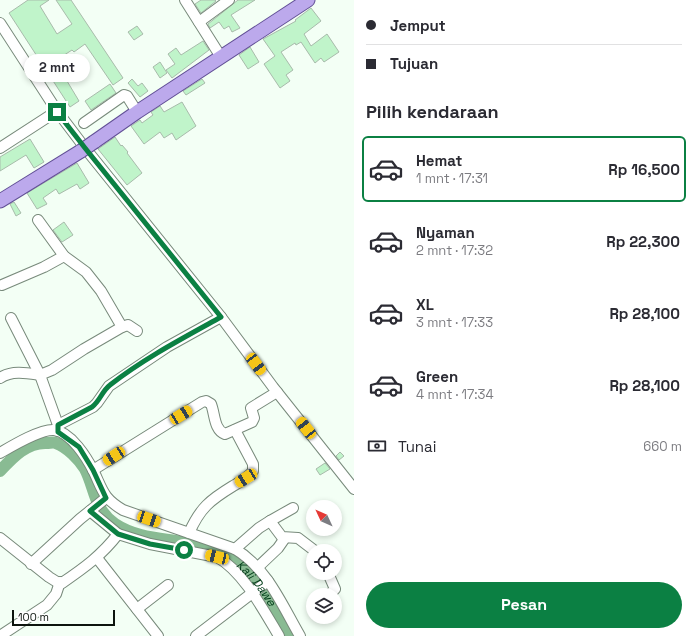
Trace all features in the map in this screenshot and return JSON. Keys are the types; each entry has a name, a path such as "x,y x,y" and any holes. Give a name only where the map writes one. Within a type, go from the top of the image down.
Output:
{"main road":[{"path":"0,201 81,151 137,112 222,57 292,4 307,0"}],"street":[{"path":"186,0 222,57"},
{"path":"199,22 229,0"},
{"path":"0,23 57,112 221,317 277,392 354,489"},
{"path":"84,123 124,95 127,96 137,112"},
{"path":"0,148 57,112"},
{"path":"38,220 64,256 86,272 101,291 122,327"},
{"path":"2,285 44,267 64,256"},
{"path":"0,453 32,436 58,428 97,403 109,386 167,347 221,317"},
{"path":"11,318 40,375 58,428 79,447 93,470 98,505 118,534 150,544 217,557 261,587 300,636"},
{"path":"1,376 17,372 40,375 52,370 122,327 128,325 137,330"},
{"path":"93,470 202,402 206,401 211,404 217,428 220,432 225,434 253,421 254,418 251,408 277,392"},
{"path":"189,533 198,514 211,500 246,478 253,471 253,464 235,430"},
{"path":"31,564 98,505 112,504 123,510 235,549 246,556 258,567 261,587 279,636"},
{"path":"235,549 259,528 293,508"},
{"path":"270,521 279,534 285,538 298,538 306,544"},
{"path":"0,538 49,577 62,582 97,558 110,545 118,534"},
{"path":"258,567 278,548 285,538"},
{"path":"97,558 158,636"},
{"path":"0,636 47,605 56,594 60,582"},
{"path":"137,609 168,585"},
{"path":"196,636 261,587"}],"building":[{"path":"28,0 49,0 40,6 57,34 72,24 56,0 71,0 123,78 113,85 85,44 74,52 72,50 55,61 79,101 70,107 9,13"},
{"path":"201,0 216,1 201,13 195,4"},
{"path":"238,0 255,0 231,15 240,28 232,32 229,26 224,29 219,22 210,28 208,24"},
{"path":"311,8 321,21 304,34 311,46 327,34 339,52 324,62 321,58 315,63 301,42 296,45 295,43 281,52 293,70 286,75 290,81 280,88 264,64 275,56 263,39 296,21 295,20"},
{"path":"137,26 143,34 134,40 128,32"},
{"path":"203,41 209,50 172,78 166,70 175,64 168,54 176,48 181,55"},
{"path":"250,47 259,62 248,69 239,55"},
{"path":"160,62 167,73 160,78 153,67"},
{"path":"132,79 138,86 142,83 148,91 140,97 128,83"},
{"path":"202,79 205,83 186,95 183,91"},
{"path":"110,84 116,93 91,110 85,101"},
{"path":"182,102 196,126 176,140 172,133 164,138 160,132 144,144 131,126 140,120 142,123 153,115 151,112 160,106 164,112"},
{"path":"115,137 121,146 122,145 128,152 127,153 142,173 127,185 98,149"},
{"path":"30,139 44,162 34,168 26,155 0,171 0,157"},
{"path":"77,163 89,183 80,189 77,184 59,194 56,189 43,198 47,204 37,209 27,193"},
{"path":"14,202 21,213 16,216 10,204"},
{"path":"64,222 73,235 62,242 53,230"},
{"path":"340,452 344,456 339,460 336,456"},
{"path":"325,463 330,469 320,475 316,469"}],"waterway":[{"name":"Kali Dawe","path":"0,471 21,451 33,445 40,443 56,443 64,447 85,469 99,505 108,518 115,524 137,534 202,546 228,556 242,566 260,585 290,636"}],"route":[{"path":"57,112 221,317 167,347 109,386 97,403 92,407 58,425 58,432 66,436 79,447 93,470 106,498 90,511 118,534 150,544 184,550"}]}
